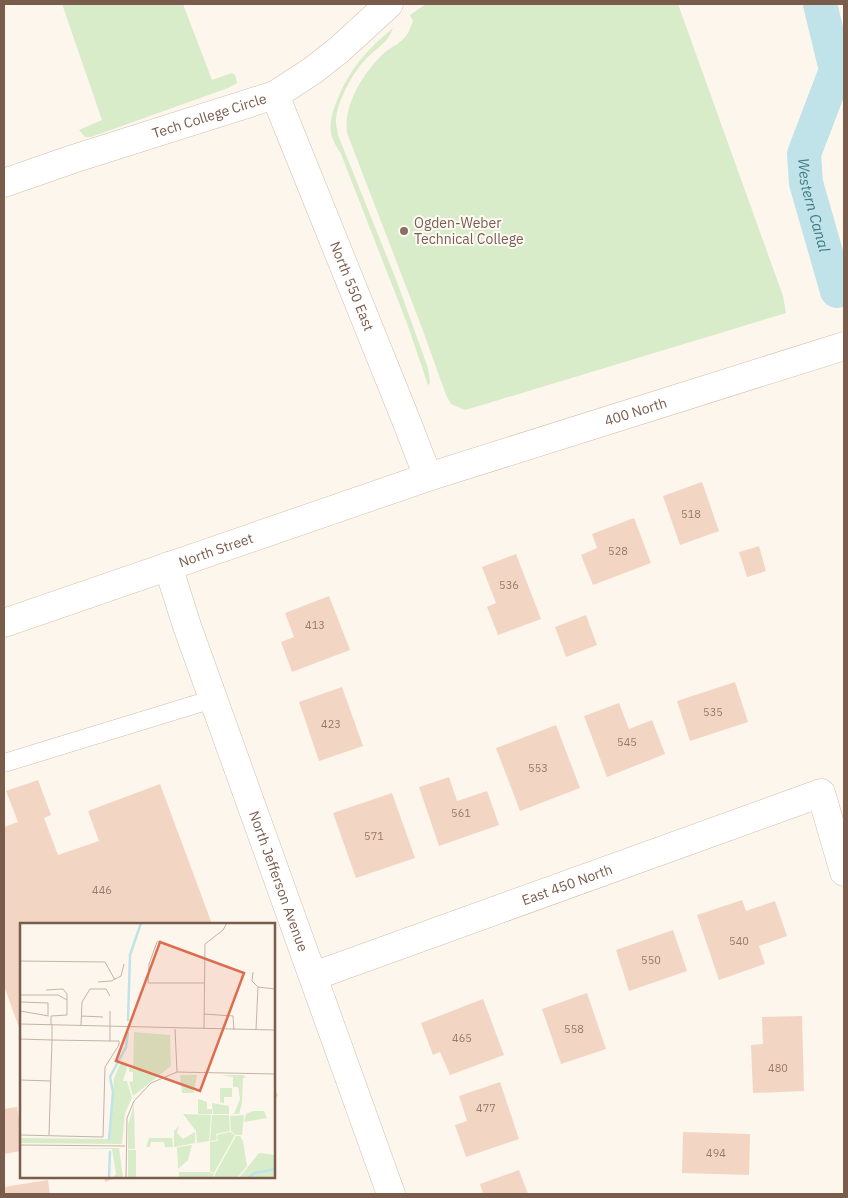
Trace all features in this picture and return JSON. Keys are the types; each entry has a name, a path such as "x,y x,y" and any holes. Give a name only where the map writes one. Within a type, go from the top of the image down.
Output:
{"street":[{"name":"Tech College Circle","path":"4,183 73,159 275,95 312,71 340,49 389,4"},
{"name":"North 550 East","path":"275,95 428,477"},
{"name":"400 North","path":"428,477 844,346"},
{"name":"North Street","path":"4,623 428,477"},
{"name":"North Jefferson Avenue","path":"168,566 213,699 391,1194"},
{"name":"East 450 North","path":"314,976 821,793 844,872"}],"lane":[{"path":"4,763 213,699"}],"green space":[{"path":"62,4 183,4 212,80 232,73 235,75 237,83 228,88 91,137 85,137 79,130 102,120"},
{"path":"426,4 678,4 783,296 786,313 465,410 451,404 347,133 348,111 362,79 384,53 404,38 413,21 410,15"},
{"path":"393,28 388,37 360,65 350,80 338,107 336,125 338,135 397,282 428,368 430,383 428,385 408,326 331,132 334,107 348,77 375,44"}],"building":[{"path":"702,482 719,531 680,545 663,496"},
{"path":"634,518 651,563 593,585 581,555 597,548 592,534"},
{"path":"759,546 766,571 747,577 739,552"},
{"path":"516,554 541,619 498,635 487,607 496,603 482,567"},
{"path":"329,596 350,650 292,672 281,642 294,637 285,613"},
{"path":"586,615 597,645 566,657 555,627"},
{"path":"735,682 748,722 690,741 677,701"},
{"path":"342,687 363,746 319,761 299,702"},
{"path":"619,703 629,729 652,720 665,754 607,777 584,716"},
{"path":"556,725 580,788 520,811 496,748"},
{"path":"449,777 457,801 487,791 499,825 439,846 419,787"},
{"path":"38,780 51,815 44,818 58,855 99,841 88,811 160,784 212,923 20,923 20,1030 4,986 4,827 18,822 6,791"},
{"path":"392,793 415,858 356,878 333,813"},
{"path":"742,900 746,911 775,901 787,936 759,946 765,964 719,980 697,915"},
{"path":"673,930 687,971 629,991 616,950"},
{"path":"587,993 606,1049 561,1064 542,1009"},
{"path":"483,999 504,1055 450,1075 440,1052 433,1055 421,1023"},
{"path":"802,1016 804,1091 753,1093 751,1045 763,1044 762,1017"},
{"path":"500,1082 519,1139 466,1157 455,1125 467,1121 459,1096"},
{"path":"17,1107 20,1123 20,1151 4,1154 4,1109"},
{"path":"683,1132 750,1134 749,1175 682,1173"},
{"path":"519,1170 528,1194 483,1194 480,1184"},
{"path":"104,1178 115,1178 105,1182"},
{"path":"48,1180 50,1194 4,1194 4,1187"}],"waterway":[{"name":"Western Canal","path":"820,4 836,70 804,154 806,183 837,291"}],"place":[{"name":"Ogden-Weber Technical College","path":"404,231"}]}
